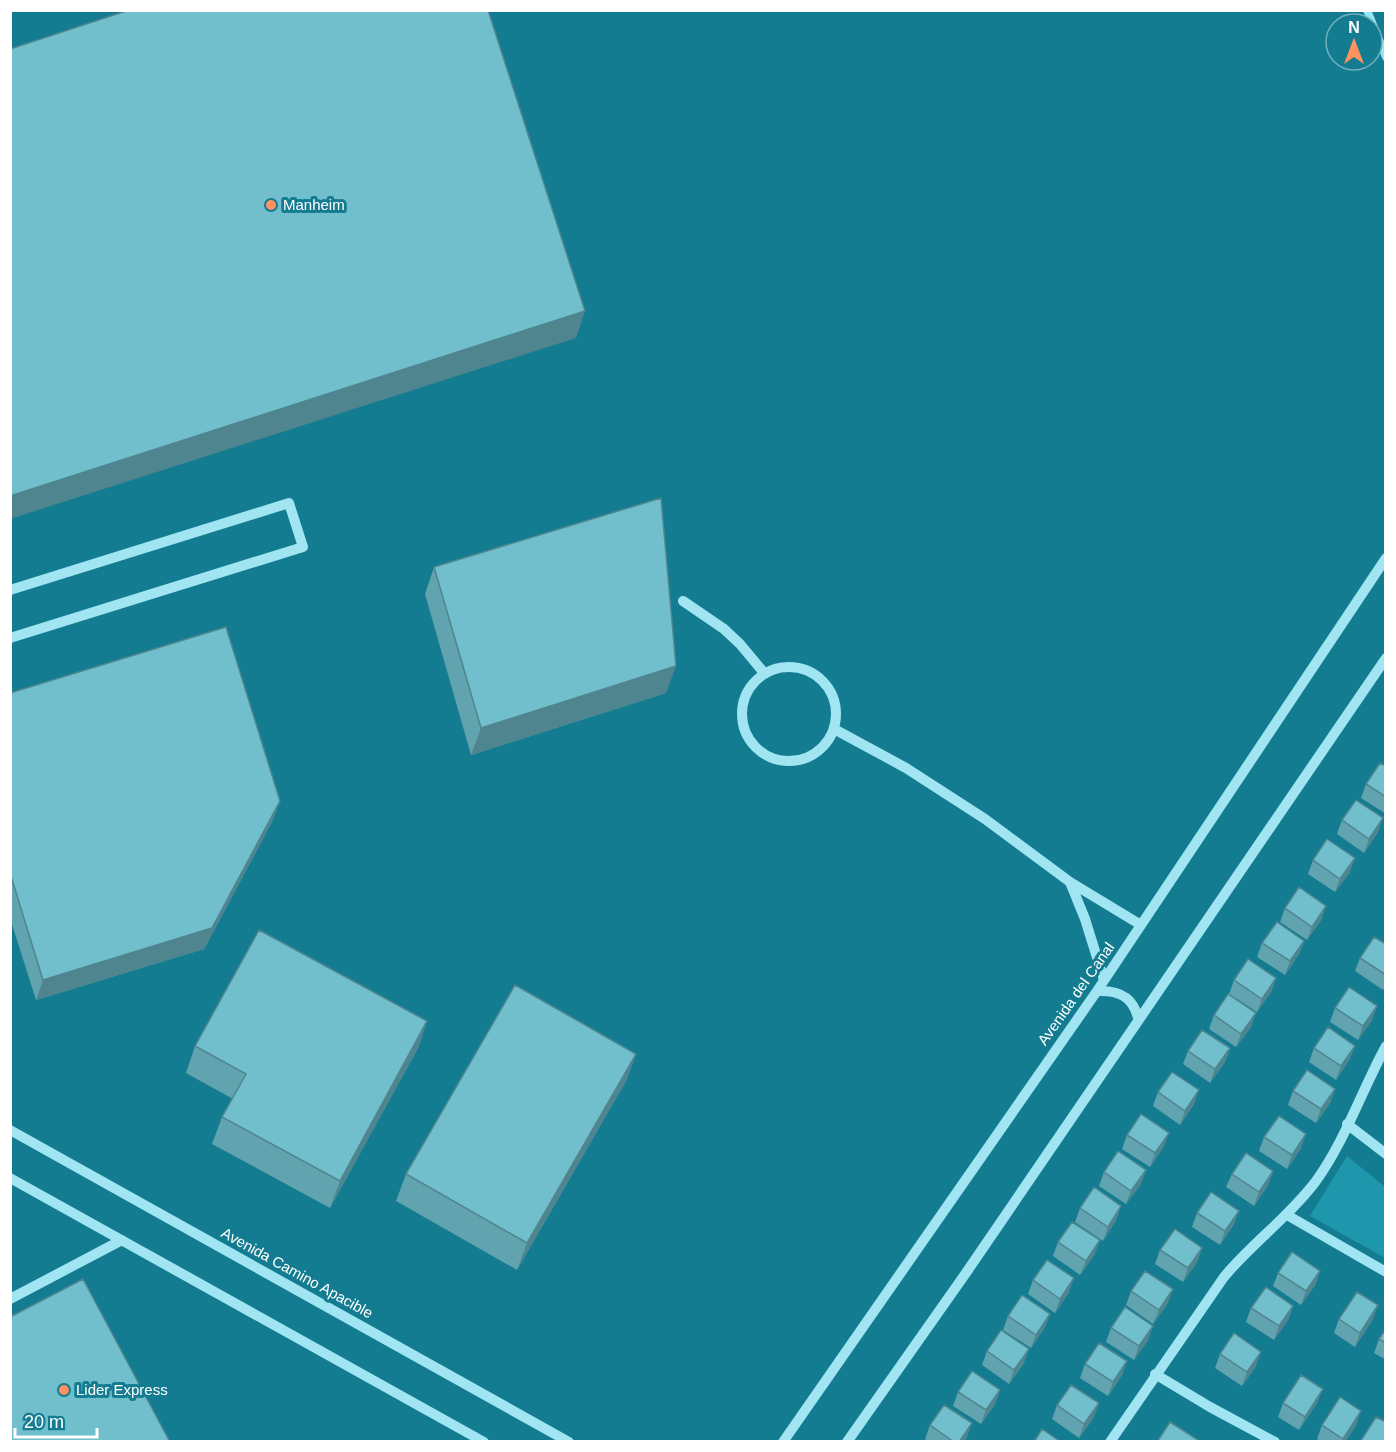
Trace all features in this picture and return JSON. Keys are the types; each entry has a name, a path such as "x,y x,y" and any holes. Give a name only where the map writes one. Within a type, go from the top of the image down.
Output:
{"street":[{"path":"10,590 289,503 303,547 10,638"},
{"name":"Avenida del Canal","path":"783,1442 1097,991 1386,558"},
{"path":"683,601 724,629 765,674"},
{"path":"847,1442 968,1270 1386,658"},
{"path":"789,667 807,672 823,682 831,692 835,704 834,729 819,750 796,760 771,757 759,750 745,730 742,717 747,693 755,682 776,669 789,667"},
{"path":"834,729 906,768 975,812 1070,882 1141,925"},
{"path":"1070,882 1085,919 1104,980"},
{"path":"1097,991 1116,992 1125,996 1132,1001 1138,1018"},
{"path":"1110,1442 1224,1277 1287,1215 1317,1179 1334,1152 1386,1046"},
{"path":"1347,1124 1386,1154"},
{"name":"Avenida Camino Apacible","path":"10,1130 569,1442"},
{"path":"10,1178 484,1442"},
{"path":"1287,1215 1386,1272"},
{"path":"10,1299 122,1240"},
{"path":"1155,1374 1275,1442"}],"shaded area":[{"path":"1347,1156 1385,1187 1385,1258 1310,1216"}],"building":[{"name":"Manheim","path":"129,10 488,10 585,311 10,496 10,49"},
{"path":"661,498 676,666 481,728 434,567"},
{"path":"226,627 280,801 212,928 43,980 10,873 10,693"},
{"path":"1380,763 1386,766 1386,797 1366,784"},
{"path":"1356,800 1383,818 1369,839 1342,820"},
{"path":"1327,839 1355,858 1340,879 1313,860"},
{"path":"1299,887 1326,906 1312,927 1285,908"},
{"path":"1277,922 1304,941 1290,961 1262,943"},
{"path":"259,930 427,1021 340,1181 222,1117 246,1074 195,1046"},
{"path":"1374,937 1386,944 1386,975 1360,958"},
{"path":"1248,959 1276,978 1262,999 1234,980"},
{"path":"515,985 636,1054 527,1243 406,1174"},
{"path":"1349,987 1377,1006 1363,1026 1335,1008"},
{"path":"1228,994 1256,1013 1241,1034 1214,1015"},
{"path":"1328,1027 1355,1046 1341,1066 1314,1048"},
{"path":"1202,1030 1230,1048 1215,1069 1188,1051"},
{"path":"1307,1070 1335,1089 1321,1109 1293,1091"},
{"path":"1172,1072 1199,1090 1185,1111 1158,1092"},
{"path":"1141,1114 1169,1133 1155,1153 1127,1135"},
{"path":"1279,1116 1306,1134 1292,1155 1264,1137"},
{"path":"1118,1151 1146,1170 1131,1191 1104,1172"},
{"path":"1246,1153 1273,1171 1259,1192 1232,1174"},
{"path":"1094,1187 1121,1206 1108,1227 1080,1208"},
{"path":"1211,1192 1239,1211 1225,1231 1197,1213"},
{"path":"1072,1222 1100,1240 1086,1261 1058,1242"},
{"path":"1175,1229 1202,1248 1188,1268 1160,1250"},
{"path":"1292,1252 1320,1271 1306,1291 1278,1273"},
{"path":"1047,1260 1074,1278 1060,1299 1033,1280"},
{"path":"1145,1271 1173,1289 1159,1310 1131,1291"},
{"name":"Lider Express","path":"83,1279 170,1442 10,1442 10,1317"},
{"path":"1266,1287 1293,1306 1279,1326 1251,1308"},
{"path":"1357,1292 1378,1305 1360,1333 1339,1319"},
{"path":"1022,1295 1050,1314 1036,1335 1008,1316"},
{"path":"1125,1307 1153,1326 1139,1346 1111,1328"},
{"path":"1386,1329 1386,1343 1379,1339"},
{"path":"1001,1330 1029,1349 1014,1370 987,1351"},
{"path":"1234,1333 1261,1352 1247,1372 1220,1354"},
{"path":"1099,1343 1127,1361 1113,1382 1085,1364"},
{"path":"972,1371 1000,1390 986,1410 958,1392"},
{"path":"1301,1375 1323,1389 1305,1417 1283,1403"},
{"path":"1071,1385 1099,1403 1084,1424 1057,1405"},
{"path":"1340,1397 1361,1411 1343,1439 1322,1425"},
{"path":"944,1405 972,1423 959,1442 954,1442 930,1425"},
{"path":"1376,1417 1386,1422 1386,1442 1360,1442"},
{"path":"1170,1422 1198,1440 1197,1442 1157,1442"},
{"path":"1042,1429 1061,1442 1034,1442"}],"waterway":[{"path":"1367,10 1386,57"}],"place":[{"name":"Manheim","path":"271,205"},
{"name":"Lider Express","path":"64,1390"}]}
